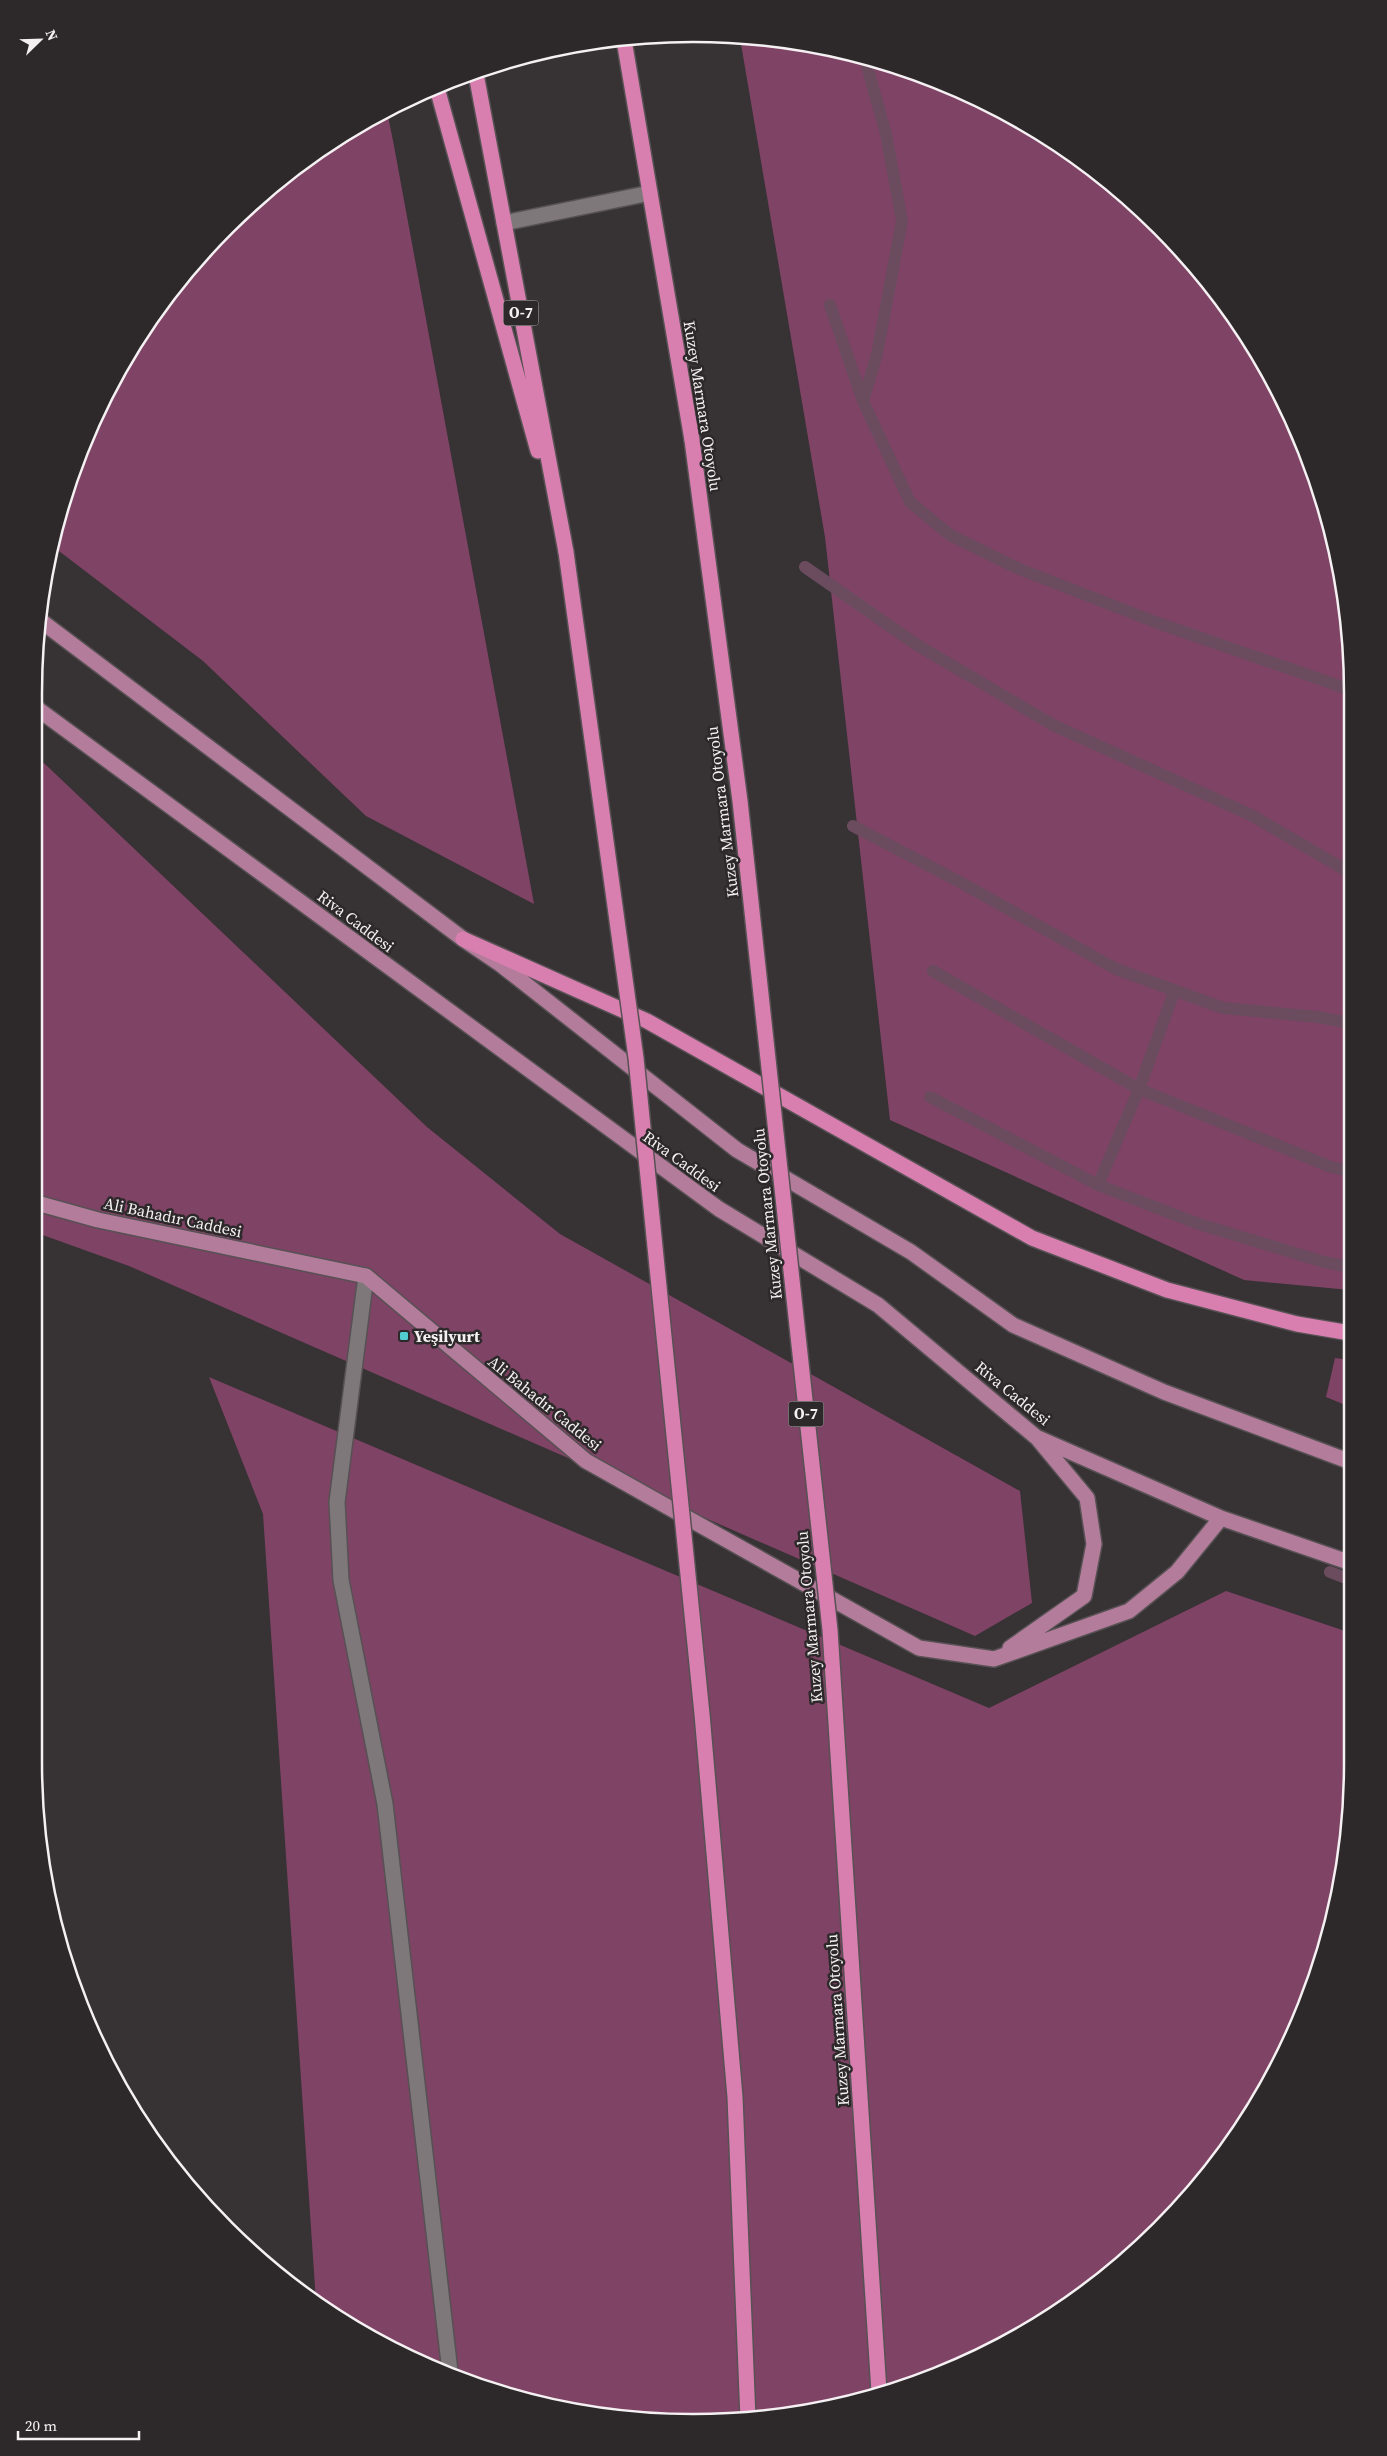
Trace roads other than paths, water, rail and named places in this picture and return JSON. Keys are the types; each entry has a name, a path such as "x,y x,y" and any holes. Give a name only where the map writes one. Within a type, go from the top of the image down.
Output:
{"highway":[{"name":"Kuzey Marmara Otoyolu","path":"625,46 692,440 740,801 830,1630 879,2386"},
{"name":"O-7","path":"477,80 566,552 636,1058 701,1704 735,2097 748,2411"},
{"path":"439,94 566,552"},
{"path":"463,939 647,1021 1032,1238 1167,1290 1297,1324 1344,1332"}],"main road":[{"path":"46,625 463,939 500,964 737,1150 911,1252 1013,1325 1164,1392 1344,1459"},
{"name":"Riva Caddesi","path":"42,712 719,1209 878,1305 1036,1437 1221,1518 1344,1561"},
{"name":"Ali Bahadır Caddesi","path":"42,1204 98,1220 366,1276 586,1461 919,1648 994,1659"},
{"path":"994,1659 1084,1596 1094,1544 1087,1498 1036,1437"},
{"path":"994,1659 1129,1611 1177,1572 1221,1518"}],"lane":[{"path":"504,223 650,193"},
{"path":"366,1276 337,1502 340,1580 385,1804 449,2366"}],"waterway":[{"path":"863,401 877,354 902,221 886,134 867,66"},
{"path":"830,305 863,401 910,502 950,535 1017,568 1155,622 1344,688"},
{"path":"805,567 917,645 1053,725 1251,815 1344,869"},
{"path":"853,826 958,881 1116,969 1223,1008 1318,1017 1344,1022"},
{"path":"933,971 1139,1089 1331,1167 1344,1170"},
{"path":"1098,1185 1139,1089 1174,992"},
{"path":"930,1097 1098,1185 1196,1223 1324,1262 1344,1266"},
{"path":"1330,1572 1344,1577"}],"place":[{"name":"Yeşilyurt","path":"404,1336"}]}
